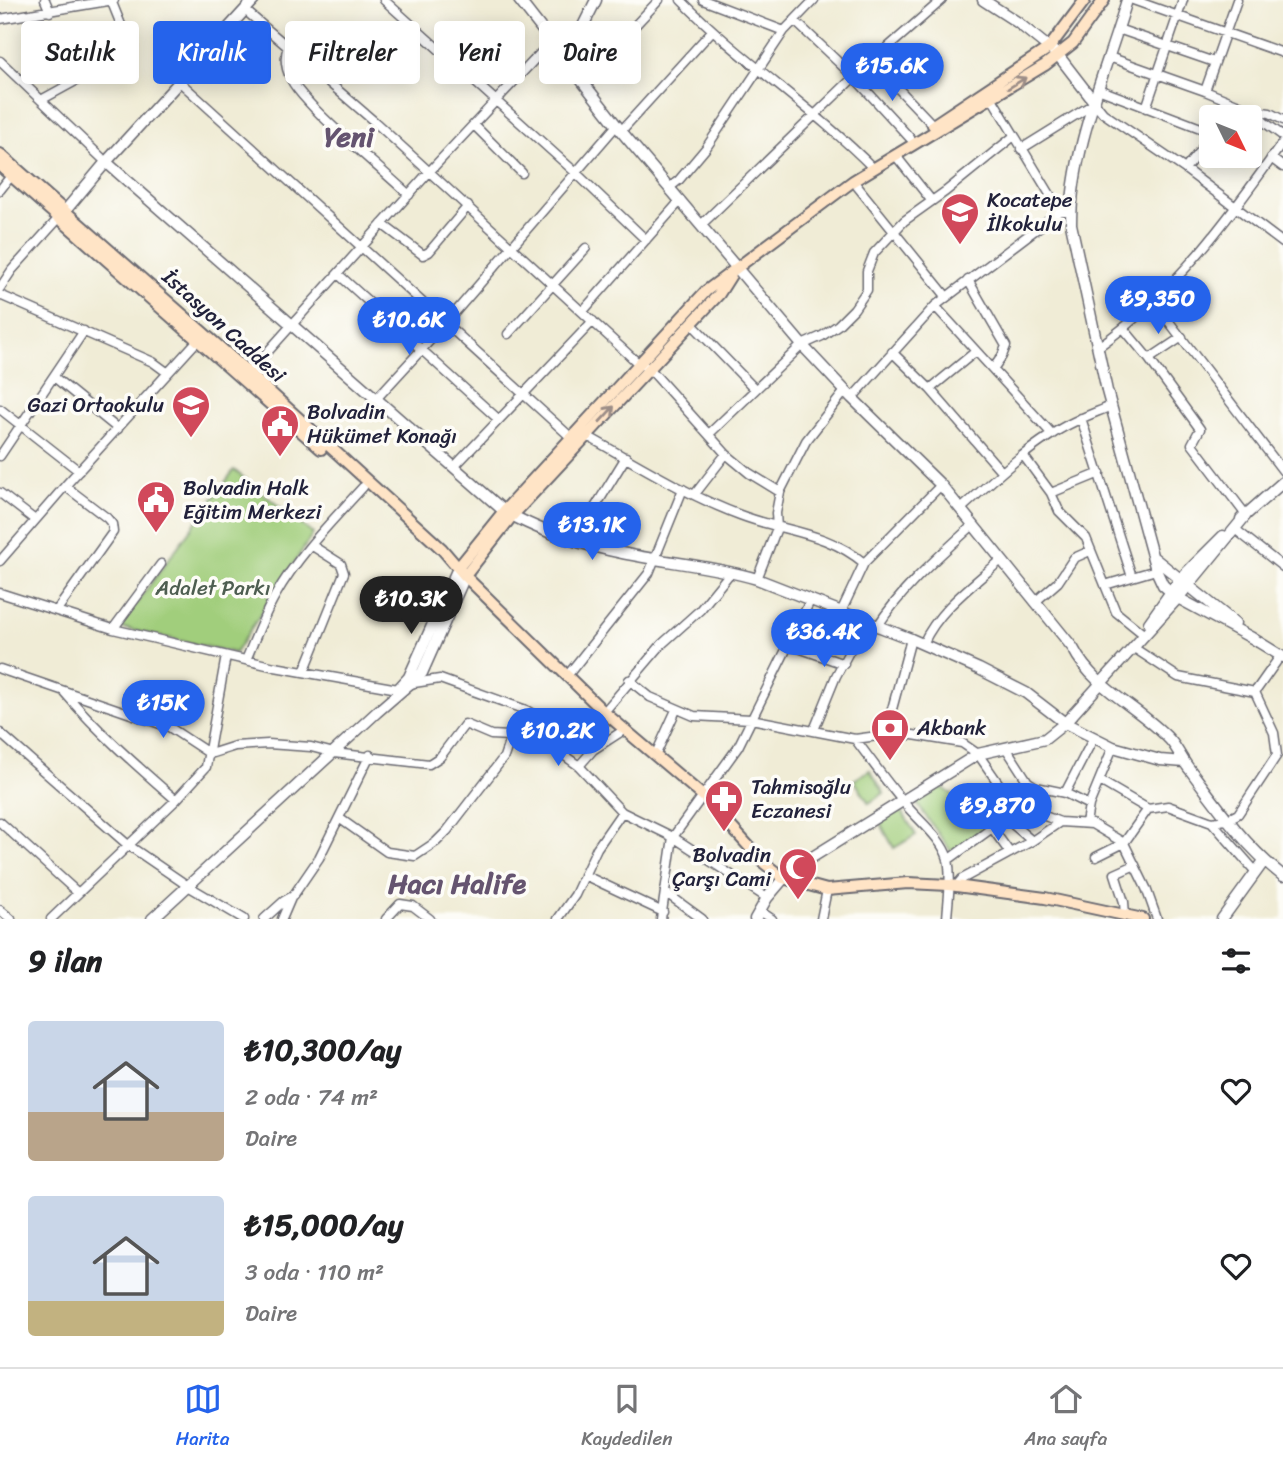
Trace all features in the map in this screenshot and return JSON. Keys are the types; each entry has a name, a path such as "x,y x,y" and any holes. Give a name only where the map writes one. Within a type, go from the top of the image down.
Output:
{"main road":[{"path":"1054,52 1085,0"},
{"path":"871,167 895,156 1054,52 1073,43 1104,0"},
{"path":"574,441 587,436 706,291 910,138 989,94"},
{"name":"İstasyon Caddesi","path":"0,154 62,214 442,550 461,572 604,712 704,796 764,863 783,878"},
{"path":"0,166 62,214 198,340 246,376 363,487 461,572 508,513 574,441 644,366 719,294 736,267"},
{"path":"783,878 827,890 908,883 953,885 1045,898 1101,915 1125,915 1143,919"}],"street":[{"path":"45,0 50,12"},
{"path":"0,19 113,0 130,47 125,54 41,100"},
{"path":"237,21 254,0"},
{"path":"384,0 575,172 646,240"},
{"path":"519,0 539,26"},
{"path":"586,21 596,0"},
{"path":"639,21 659,0"},
{"path":"681,0 712,31 761,69 871,167"},
{"path":"703,0 785,31"},
{"path":"669,188 706,149 785,31 814,0"},
{"path":"701,225 854,77 942,0"},
{"path":"983,0 1054,52 1103,113 1185,169 1283,243"},
{"path":"757,579 777,528 776,513 780,492 806,441 946,296 1066,211 1098,89 1127,0"},
{"path":"1133,0 1283,53"},
{"path":"1146,108 1183,0"},
{"path":"1205,91 1233,1"},
{"path":"246,11 285,44"},
{"path":"795,21 854,77 910,138"},
{"path":"1118,29 1214,62"},
{"path":"376,399 445,324 575,172 712,31"},
{"path":"246,376 429,172 539,55"},
{"path":"1109,57 1237,104"},
{"path":"0,61 106,162 508,513 606,550 757,579 923,644 1026,693 1065,723 1113,747 1160,760 1184,762"},
{"path":"872,61 933,125"},
{"path":"0,288 12,270 106,162 180,84"},
{"path":"182,84 574,441"},
{"path":"294,84 324,118 409,195"},
{"path":"330,84 644,366 726,454 749,473 780,492"},
{"path":"584,84 802,345 941,485 1073,648 1078,658 1102,685 1171,741 1226,820 1264,861 1283,876"},
{"path":"1098,89 1199,130"},
{"path":"989,94 1021,149 1066,211 1071,223 1111,406 1156,570 1163,585 1174,595 1282,656 1255,692"},
{"path":"1021,149 1095,103"},
{"path":"1262,112 1283,120"},
{"path":"1262,120 1283,136"},
{"path":"474,125 522,173"},
{"path":"709,434 802,345 830,331 854,309 867,290 867,271 874,253 894,231 1014,136"},
{"path":"1098,346 1124,329 1172,285 1283,142"},
{"path":"1185,169 1199,151"},
{"path":"895,156 931,200"},
{"path":"1271,158 1283,167"},
{"path":"0,190 11,176"},
{"path":"853,181 946,296"},
{"path":"583,311 680,201"},
{"path":"383,224 423,255 429,252 468,206"},
{"path":"508,334 586,248"},
{"path":"338,274 498,419"},
{"path":"968,280 1006,346 993,369"},
{"path":"0,295 153,362 168,373"},
{"path":"1154,302 1283,471"},
{"path":"935,306 1052,434"},
{"path":"454,467 593,321"},
{"path":"691,323 755,389"},
{"path":"1124,329 1200,429 1192,444 1246,515"},
{"path":"0,456 84,331"},
{"path":"1149,359 1182,337"},
{"path":"0,561 198,340"},
{"path":"892,352 930,389 1002,472"},
{"path":"930,389 975,352"},
{"path":"54,377 118,429"},
{"path":"961,509 1002,472 1052,434 1111,406"},
{"path":"0,409 79,471"},
{"path":"1082,418 1132,577"},
{"path":"587,436 738,515 777,528 816,535 841,547 864,563"},
{"path":"695,494 726,454"},
{"path":"1023,455 1051,492 1059,511 1086,538 1116,612 1142,633"},
{"path":"575,540 626,457"},
{"path":"1051,492 1100,473"},
{"path":"1185,582 1203,554 1283,482"},
{"path":"841,612 864,563 941,485"},
{"path":"57,610 113,532 112,524 107,518 65,486"},
{"path":"246,660 275,596 311,545 363,487"},
{"path":"567,676 644,581 657,558 684,489"},
{"path":"0,493 35,520"},
{"path":"1134,648 1142,633 1174,595 1246,515"},
{"path":"877,627 912,580 973,525"},
{"path":"1235,529 1283,567"},
{"path":"304,672 344,573 341,564 311,545"},
{"path":"1035,602 1058,582 1074,558 1090,551"},
{"path":"1154,557 1252,638"},
{"path":"923,644 931,627 945,611 1001,560"},
{"path":"113,629 160,564"},
{"path":"1105,585 1156,570"},
{"path":"377,712 422,673 461,572"},
{"path":"152,919 334,753 398,690 409,677 461,572"},
{"path":"604,712 629,680 662,644 700,610 731,572"},
{"path":"0,593 113,629 304,672 398,690 414,682 440,679 526,710 593,750"},
{"path":"772,919 758,915 767,898 790,871 978,754 1045,739 1065,723 1134,648 1174,595"},
{"path":"584,875 662,915 673,837 738,747 811,600"},
{"path":"814,730 836,676 845,664 865,622"},
{"path":"885,735 911,639"},
{"path":"787,644 845,664"},
{"path":"1134,648 1178,677 1255,692"},
{"path":"51,919 176,800 206,767 226,656"},
{"path":"0,669 169,727 210,754"},
{"path":"629,680 650,697 694,716 751,719 855,739 913,735 962,743 978,754 1012,803 1060,822 1092,824 1124,843 1157,919"},
{"path":"64,692 113,744 176,800"},
{"path":"1100,781 1148,809 1168,806 1212,822 1226,820 1238,814 1280,756 1274,733 1255,692"},
{"path":"655,756 676,710"},
{"path":"540,740 547,723"},
{"path":"210,754 234,746 268,744 311,747 334,753 370,755 429,764 440,757 465,724 491,735 540,740 579,766 622,812 673,837 767,898"},
{"path":"579,766 593,750 624,730"},
{"path":"0,733 128,845 188,886 244,919"},
{"path":"339,818 387,852 415,856 447,831 504,757 511,736"},
{"path":"1065,793 1093,738"},
{"path":"855,739 930,831 948,860 953,885 947,919"},
{"path":"1086,822 1089,805 1113,747"},
{"path":"1006,748 1028,782 1036,787 1065,793 1089,805"},
{"path":"282,919 293,896 319,858 370,755"},
{"path":"948,860 992,828 1012,803"},
{"path":"1096,857 1124,843 1148,809"},
{"path":"558,919 575,895 597,848 622,812"},
{"path":"1003,816 1032,841"},
{"path":"0,822 78,893"},
{"path":"953,885 1032,841 1060,822"},
{"path":"1212,822 1256,872"},
{"path":"992,828 1010,853"},
{"path":"1222,919 1264,861"},
{"path":"1125,915 1124,902 1115,874 1135,865"},
{"path":"821,919 827,890"},
{"path":"665,892 702,919"},
{"path":"264,919 293,896"},
{"path":"386,919 400,904 412,906 430,919"},
{"path":"0,909 11,919"}],"green space":[{"name":"Adalet Parkı","path":"234,470 313,534 235,653 119,627"},
{"path":"870,770 884,793 869,803 854,780"},
{"path":"940,786 955,796 965,794 983,815 982,824 986,832 953,854 917,804 924,795"},
{"path":"900,808 916,835 894,848 879,821"}],"place":[{"name":"Kocatepe İlkokulu","path":"960,246"},
{"name":"Gazi Ortaokulu","path":"191,439"},
{"name":"Bolvadin Hükümet Konağı","path":"280,458"},
{"name":"Bolvadin Halk Eğitim Merkezi","path":"156,534"},
{"name":"Akbank","path":"890,762"},
{"name":"Tahmisoğlu Eczanesi","path":"724,833"},
{"name":"Bolvadin Çarşı Cami","path":"798,901"}],"district":[{"name":"Yeni","path":"349,136"},
{"name":"Hacı Halife","path":"457,883"}]}
